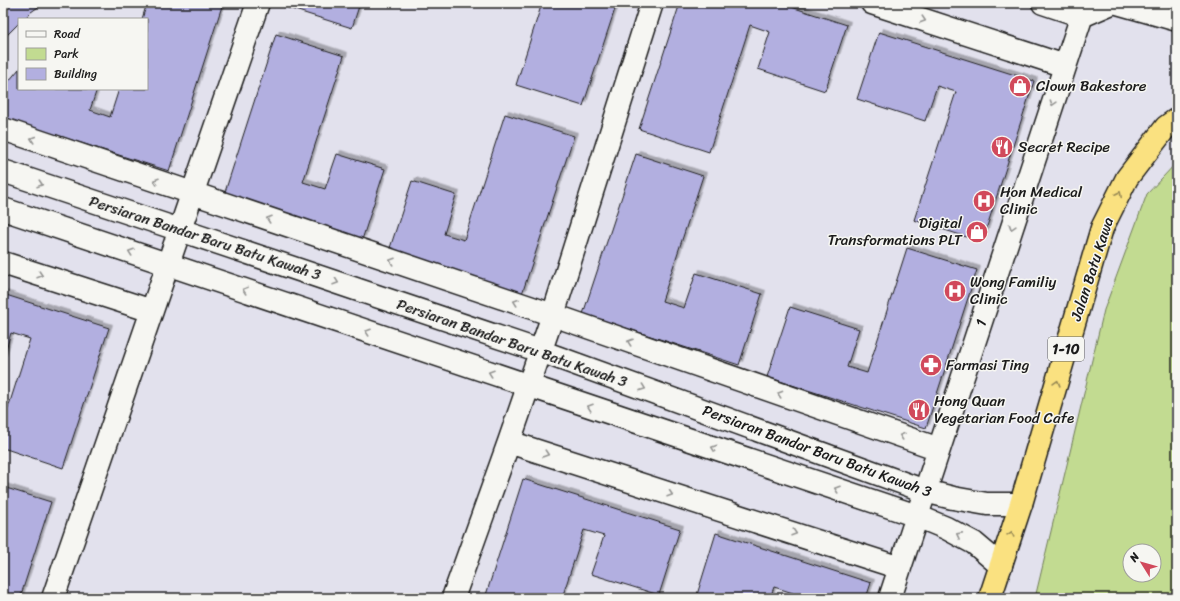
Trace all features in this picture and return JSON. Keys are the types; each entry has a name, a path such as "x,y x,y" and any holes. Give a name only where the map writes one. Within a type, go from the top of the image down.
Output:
{"highway":[{"name":"Jalan Batu Kawa","path":"990,598 1021,504 1102,228 1127,178 1166,127 1177,119"}],"street":[{"path":"53,598 258,3"},
{"path":"453,598 553,315 652,3"},
{"path":"872,3 1065,66"},
{"path":"1043,3 1084,10 1112,3"},
{"path":"1117,3 1177,20"},
{"name":"1","path":"890,598 1084,10"},
{"path":"3,129 553,315 939,449"},
{"name":"Persiaran Bandar Baru Batu Kawah 3","path":"3,171 540,351 926,491 953,498 987,504 1021,504"},
{"name":"Persiaran Bandar Baru Batu Kawah 3","path":"3,209 917,516 946,528 974,543 1000,566"},
{"path":"3,263 152,311"},
{"path":"509,442 900,568"}],"green space":[{"path":"1177,162 1177,598 1035,598 1104,310 1147,194"}],"building":[{"path":"3,3 44,3 25,18 18,18 18,24 3,39"},
{"path":"147,3 223,3 169,171 3,118 3,88 18,70 18,90 97,90 90,110 110,117 119,90 148,90 148,18 142,18"},
{"path":"283,3 360,3 352,28 282,6"},
{"path":"542,3 617,3 583,106 516,85"},
{"path":"680,3 779,3 847,25 825,91 758,69 770,32 750,25 709,152 639,129"},
{"path":"879,32 1034,81 982,242 914,220 956,92 937,86 925,121 857,99"},
{"path":"276,34 344,56 303,182 325,189 337,154 385,169 362,240 224,195"},
{"path":"505,114 574,136 522,294 389,251 412,181 456,195 444,234 464,240"},
{"path":"636,154 703,176 662,301 684,308 696,273 762,294 739,365 583,314"},
{"path":"907,248 977,270 926,428 767,377 790,307 859,329 847,367 867,373"},
{"path":"3,294 109,328 63,468 3,448 3,424 30,339 11,333 3,359"},
{"path":"523,479 680,529 659,595 591,574 604,536 584,530 562,598 485,598"},
{"path":"3,487 51,502 20,598 3,598"},
{"path":"716,533 871,583 866,598 791,598 793,593 774,587 770,598 696,598"}],"place":[{"name":"Clown Bakestore","path":"1020,86"},
{"name":"Secret Recipe","path":"1002,147"},
{"name":"Hon Medical Clinic","path":"984,201"},
{"name":"Digital Transformations PLT","path":"977,232"},
{"name":"Wong Familiy Clinic","path":"955,291"},
{"name":"Farmasi Ting","path":"931,365"},
{"name":"Hong Quan Vegetarian Food Cafe","path":"919,410"}]}
